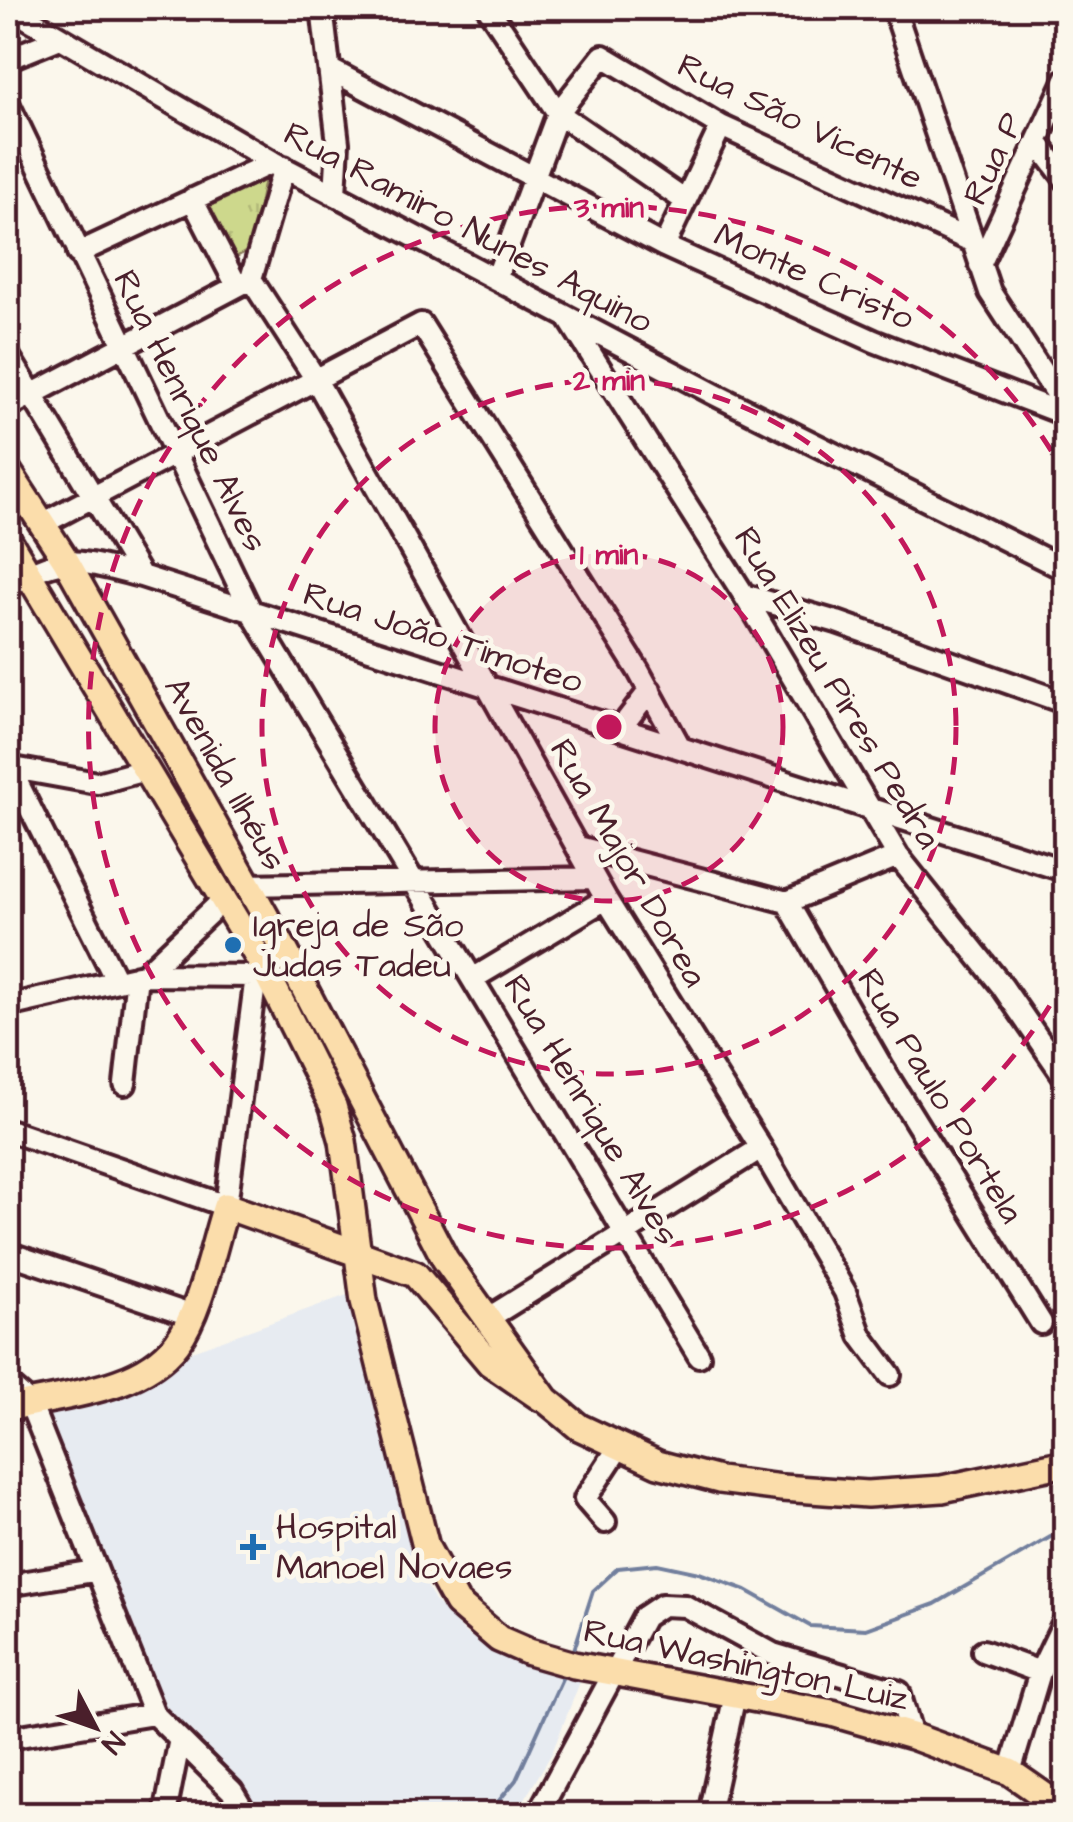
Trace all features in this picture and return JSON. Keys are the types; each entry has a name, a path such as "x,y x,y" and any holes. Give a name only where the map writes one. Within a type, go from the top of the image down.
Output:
{"main road":[{"name":"Avenida Ilhéus","path":"8,471 66,559 248,885 445,1258 546,1400"},
{"name":"Avenida Ilhéus","path":"8,540 18,581 145,770 223,900 339,1122 357,1256 415,1274 506,1378 546,1400 579,1428 658,1464 719,1480 867,1494 942,1489 1066,1464"},
{"path":"19,1405 126,1379 164,1357 178,1341 190,1315 226,1206 357,1256"},
{"path":"364,1301 414,1248 426,1224"},
{"name":"Rua Washington Luiz","path":"357,1256 364,1301 426,1547 446,1587 473,1618 513,1646 616,1673 832,1713 912,1736 1010,1772 1066,1812"}],"street":[{"name":"Rua Ramiro Nunes Aquino","path":"10,8 279,165 570,319 1066,570"},
{"path":"322,8 338,143 334,194"},
{"path":"488,8 558,113 684,200"},
{"path":"894,8 990,292 1059,385 1066,412"},
{"path":"8,59 60,38"},
{"name":"Rua São Vicente","path":"558,113 603,56 721,126 971,241"},
{"name":"Monte Cristo","path":"331,70 664,246 874,341 1066,412"},
{"name":"Rua P","path":"980,265 1066,79"},
{"name":"Rua Henrique Alves","path":"8,104 251,611 699,1356"},
{"path":"497,277 558,113"},
{"path":"664,246 721,126"},
{"path":"1038,143 1066,180"},
{"path":"78,253 192,199 279,165"},
{"path":"8,407 244,282 279,165"},
{"name":"Rua Major Dorea","path":"192,199 244,282 315,378 606,899 845,1292 860,1336 890,1375"},
{"name":"Rua Elizeu Pires Pedra","path":"570,319 744,595 898,856 1002,986 1066,1078"},
{"path":"44,522 420,324 650,690 680,747"},
{"path":"8,355 141,576"},
{"path":"18,581 66,559"},
{"name":"Rua João Timoteo","path":"66,559 141,576 488,684 1066,872"},
{"path":"744,595 837,622 1066,703"},
{"path":"620,729 650,690"},
{"path":"9,767 98,784 145,770"},
{"path":"9,767 132,977 126,1084"},
{"path":"578,847 787,902 898,856"},
{"path":"248,885 594,878"},
{"path":"474,978 606,899"},
{"path":"132,977 223,900"},
{"name":"Rua Paulo Portela","path":"787,902 883,1069 1041,1322"},
{"path":"8,1006 132,977 259,970 226,1206 8,1130"},
{"path":"490,1317 760,1148"},
{"path":"8,1253 190,1315"},
{"path":"8,1384 154,1714 179,1744 232,1791 246,1814"},
{"path":"606,1522 585,1500 619,1447"},
{"path":"8,1585 94,1572"},
{"path":"538,1814 644,1618 662,1605 675,1604 773,1654 899,1692 912,1736"},
{"path":"1010,1772 1040,1672 1066,1618"},
{"path":"983,1651 1040,1672"},
{"path":"709,1814 734,1695"},
{"path":"8,1738 154,1714"},
{"path":"165,1814 179,1744"}],"shaded area":[{"name":"Hospital Manoel Novaes","path":"347,1295 367,1354 419,1570 435,1601 464,1632 493,1652 570,1675 580,1682 552,1753 516,1814 257,1814 239,1784 188,1738 153,1691 43,1410 146,1381 187,1353"}],"green space":[{"path":"264,180 251,249 234,258 208,207"}],"waterway":[{"path":"572,1656 593,1591 618,1568 657,1564 699,1573 746,1590 810,1626 866,1629 935,1604 1066,1528"},
{"path":"488,1814 516,1780 564,1674"}],"place":[{"name":"Igreja de São Judas Tadeu","path":"233,945"},
{"name":"Hospital Manoel Novaes","path":"253,1547"}]}
